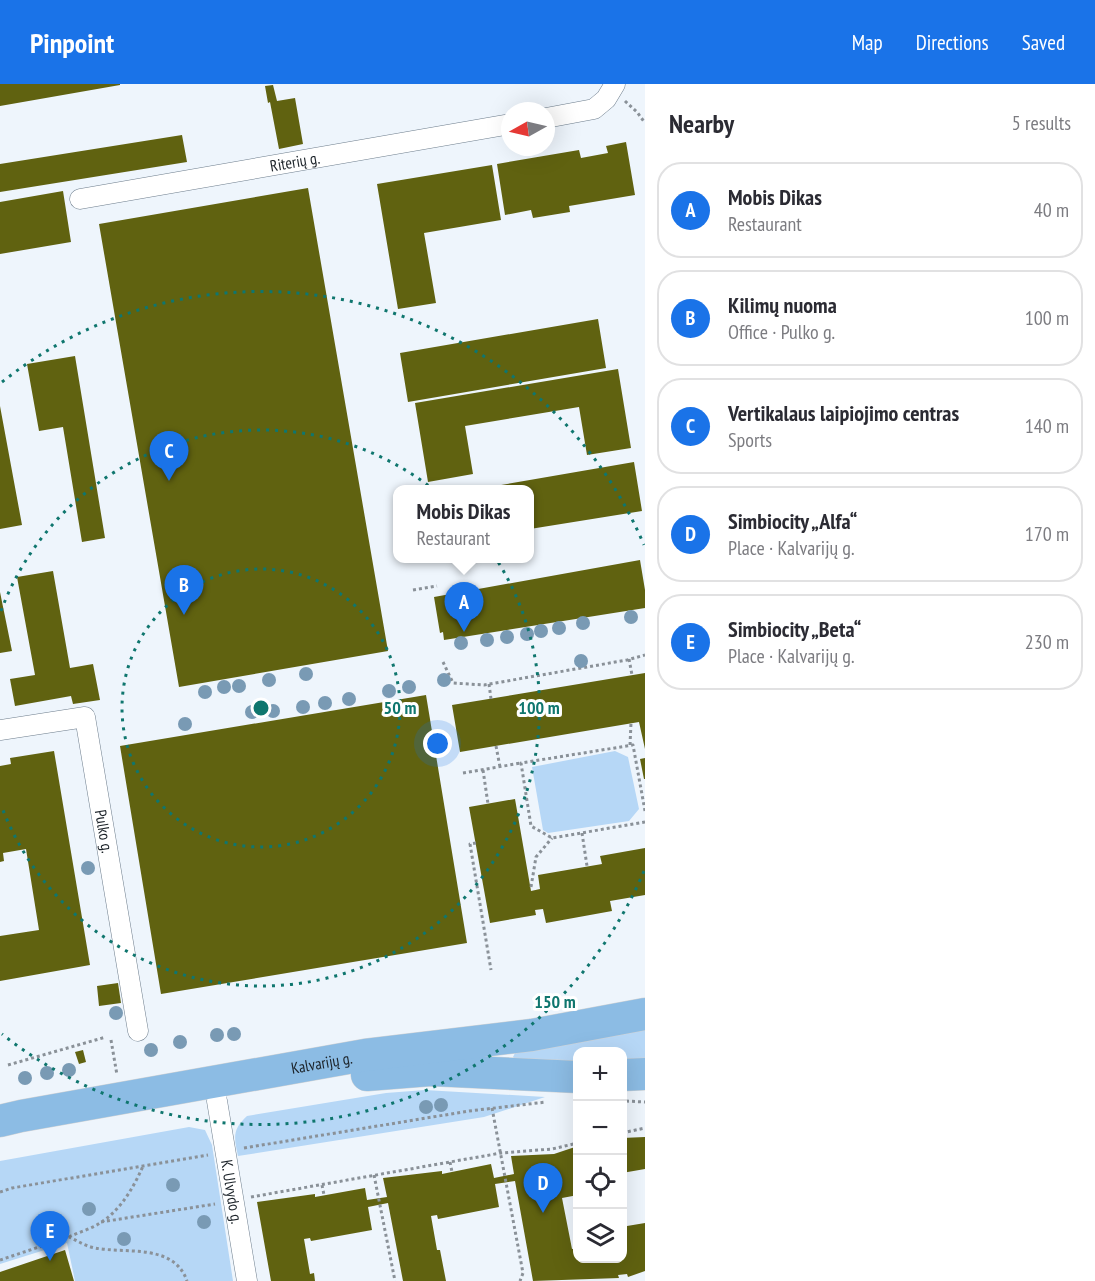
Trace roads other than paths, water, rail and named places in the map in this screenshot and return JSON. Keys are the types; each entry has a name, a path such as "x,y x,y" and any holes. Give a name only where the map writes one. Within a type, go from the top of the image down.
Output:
{"main road":[{"name":"Kalvarijų g.","path":"0,1121 365,1055 532,1035 645,1014"},
{"name":"Kalvarijų g.","path":"0,1140 310,1083 399,1072 431,1070 573,1077"},
{"path":"627,1075 645,1074"}],"street":[{"path":"555,116 594,109 606,99 615,84"},
{"name":"Riterių g.","path":"80,199 501,126"},
{"name":"Pulko g.","path":"0,730 85,717 138,1031"},
{"name":"K. Ulvydo g.","path":"217,1101 248,1281"}],"place":[{"name":"Vertikalaus laipiojimo centras","path":"169,481"},
{"name":"Kilimų nuoma","path":"184,615"},
{"name":"Mobis Dikas","path":"464,632"},
{"name":"Simbiocity „Alfa“","path":"543,1213"},
{"name":"Simbiocity „Beta“","path":"50,1261"}]}
